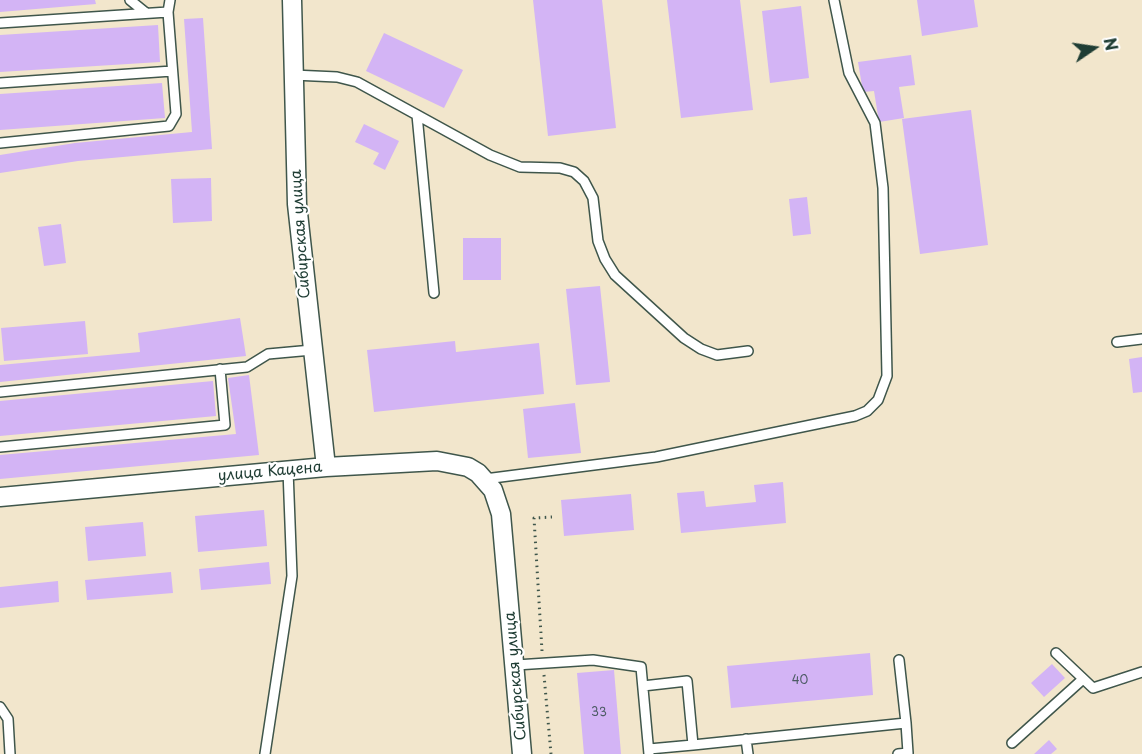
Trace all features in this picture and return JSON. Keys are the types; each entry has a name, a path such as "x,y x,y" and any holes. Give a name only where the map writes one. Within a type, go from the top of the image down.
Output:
{"street":[{"name":"Сибирская улица","path":"292,0 292,75 297,204 326,467"},
{"name":"улица Кацена","path":"0,497 288,470 437,460 468,467 484,479"},
{"name":"Сибирская улица","path":"484,479 498,503 504,527 522,754"}],"lane":[{"path":"130,0 146,13"},
{"path":"0,143 170,126 176,114 168,12 170,0"},
{"path":"484,479 656,457 855,416 867,411 878,400 887,376 883,188 875,123 849,73 834,0"},
{"path":"0,23 168,12"},
{"path":"0,83 172,71"},
{"path":"292,75 337,77 357,82 490,155 520,166 560,168 574,172 584,181 593,198 598,241 615,275 684,338 701,349 717,355 748,351"},
{"path":"417,115 434,292"},
{"path":"1117,342 1142,339"},
{"path":"0,392 247,367 268,354 312,350"},
{"path":"0,447 225,425 220,369"},
{"path":"265,754 292,576 288,470"},
{"path":"1056,653 1093,688 1142,672"},
{"path":"516,665 593,660 641,668 649,751 906,723"},
{"path":"898,754 908,753 899,660"},
{"path":"1012,743 1083,679"},
{"path":"643,686 687,681 693,745"},
{"path":"0,707 8,719 10,754"},
{"path":"746,739 748,754"}],"path":[{"path":"551,754 536,580 539,567 534,518 552,517"}],"building":[{"path":"0,0 95,0 96,4 0,12"},
{"path":"533,0 602,0 616,128 548,136"},
{"path":"667,0 740,0 753,110 681,118"},
{"path":"917,0 974,0 978,27 922,36"},
{"path":"801,6 809,78 770,83 762,11"},
{"path":"203,18 212,149 78,161 0,173 0,155 75,143 192,132 184,19"},
{"path":"158,25 160,62 0,72 0,35"},
{"path":"384,33 463,70 444,108 366,71"},
{"path":"911,55 915,85 899,87 904,118 879,122 874,91 863,92 858,62"},
{"path":"162,83 165,118 0,130 0,94"},
{"path":"971,110 988,245 920,254 902,119"},
{"path":"364,124 399,141 385,170 373,164 379,153 355,142"},
{"path":"211,178 212,221 173,223 171,179"},
{"path":"807,197 811,234 793,236 789,199"},
{"path":"61,224 66,263 44,266 38,227"},
{"path":"463,238 501,238 501,280 463,280"},
{"path":"600,286 610,382 576,385 566,289"},
{"path":"240,318 246,356 0,382 0,365 140,352 138,333"},
{"path":"85,321 88,354 4,361 1,328"},
{"path":"455,341 456,352 539,343 544,394 374,412 367,350"},
{"path":"1142,357 1142,392 1133,393 1129,359"},
{"path":"249,375 259,455 0,479 0,455 236,434 228,378"},
{"path":"213,381 216,416 0,436 0,401"},
{"path":"575,403 581,453 528,458 523,409"},
{"path":"783,482 786,523 681,533 677,493 704,491 706,507 756,502 754,485"},
{"path":"631,494 634,530 564,536 561,500"},
{"path":"264,510 267,546 198,552 195,516"},
{"path":"143,522 146,556 88,561 85,527"},
{"path":"269,562 271,584 201,590 199,569"},
{"path":"171,572 173,593 87,600 85,580"},
{"path":"58,581 59,602 0,608 0,587"},
{"path":"870,653 873,695 731,708 727,666"},
{"path":"1052,664 1065,678 1044,697 1031,683"},
{"path":"614,670 621,754 584,754 577,673"},
{"path":"1049,740 1057,749 1051,754 1034,754"}]}
